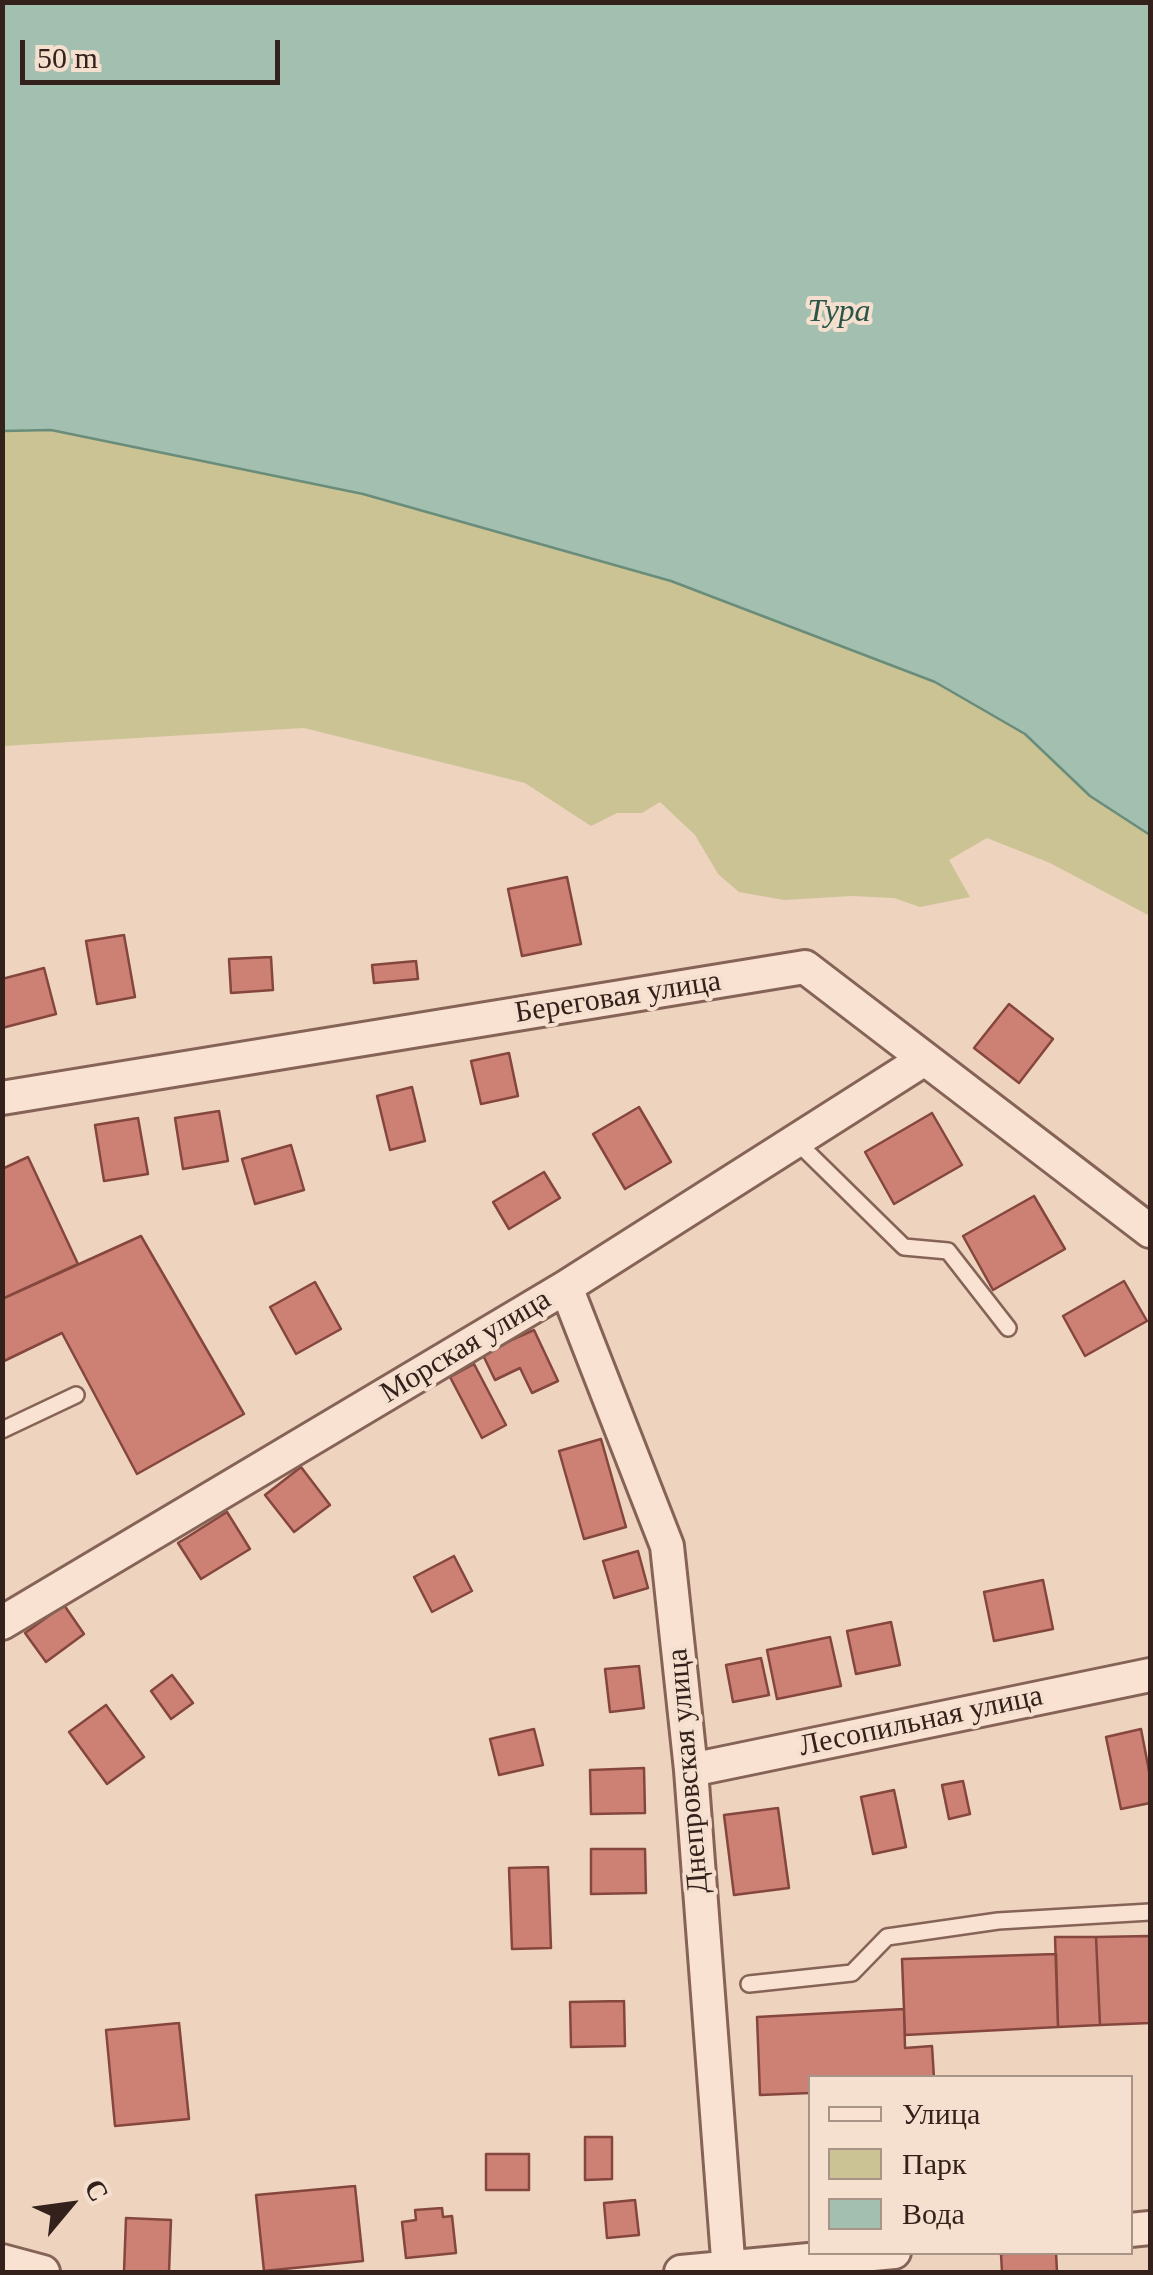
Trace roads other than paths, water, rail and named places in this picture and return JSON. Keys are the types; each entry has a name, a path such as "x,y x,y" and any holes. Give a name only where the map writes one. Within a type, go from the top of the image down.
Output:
{"street":[{"name":"Береговая улица","path":"2,1098 805,967 1150,1232"},
{"name":"Морская улица","path":"2,1623 566,1287 924,1060"},
{"name":"Днепровская улица","path":"566,1287 667,1546 690,1770 728,2270"},
{"name":"Лесопильная улица","path":"690,1770 1150,1675"},
{"path":"681,2272 866,2255"},
{"path":"2,2261 42,2272"}],"lane":[{"path":"796,1141 904,1247 948,1251 1008,1328"},
{"path":"2,1430 76,1396"},
{"path":"749,1984 852,1973 887,1936 998,1921 1150,1912"}],"water":[{"name":"Тура","path":"2,3 1150,3 1150,835 1090,796 1025,734 935,682 671,581 363,494 51,430 3,431"}]}
